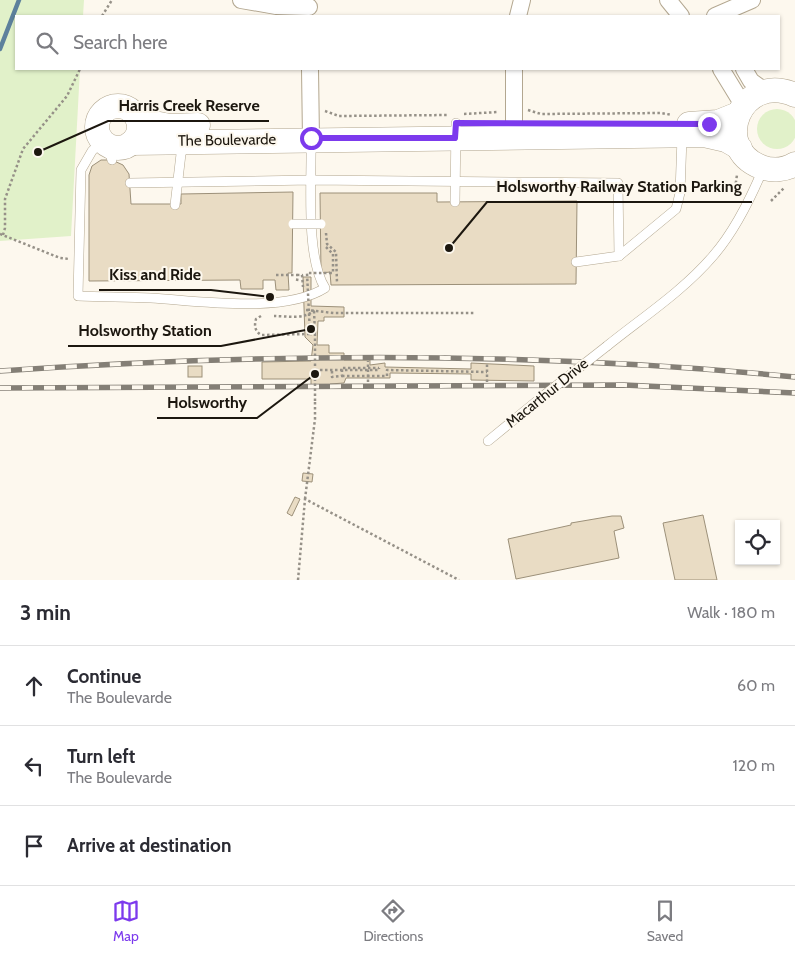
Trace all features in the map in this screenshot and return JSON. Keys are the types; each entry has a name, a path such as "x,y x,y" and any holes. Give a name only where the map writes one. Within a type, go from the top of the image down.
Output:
{"street":[{"path":"241,0 276,6 309,8"},
{"path":"518,15 522,0"},
{"path":"668,0 680,15"},
{"path":"717,12 752,0"},
{"path":"310,70 315,124"},
{"path":"513,112 514,70"},
{"path":"721,70 741,110 736,137 740,148"},
{"path":"745,70 751,81 765,91 781,90 795,95"},
{"name":"The Boulevarde","path":"455,122 513,112 709,124 741,110 750,99 765,91"},
{"path":"116,106 124,106 132,111 138,120 138,131 132,142 120,148 107,148 97,131 98,119 106,110 116,106"},
{"name":"The Boulevarde","path":"138,120 170,126 455,122 679,126 714,136 740,148 754,163 764,168"},
{"name":"The Boulevarde","path":"132,142 187,140 315,124"},
{"path":"764,168 783,169 795,164"}],"lane":[{"path":"455,122 455,202"},
{"path":"107,148 92,151 81,170 78,296 153,298 197,303 282,302 309,296 325,288 317,271 313,249 312,180 315,124"},
{"path":"576,262 619,256 676,209 680,193 679,126"},
{"path":"174,205 180,154 187,140"},
{"name":"Macarthur Drive","path":"488,441 681,288 714,256 743,214 764,168"},
{"path":"130,184 312,180 618,183 619,256"},
{"path":"293,224 321,224"}],"path":[{"path":"103,15 112,0"},
{"path":"78,260 60,258 1,234 5,228 5,199 23,149 67,96 80,70"},
{"path":"315,124 328,114 455,122 494,113 530,112 541,114 661,113 679,126"},
{"path":"276,275 333,273 333,254 324,245 325,232 327,244 336,252 337,285"},
{"path":"307,273 310,334"},
{"path":"298,274 302,275 303,291"},
{"path":"303,310 334,313 474,313"},
{"path":"273,316 302,316 311,314 314,310"},
{"path":"298,580 305,499 315,419 314,310"},
{"path":"264,316 257,318 255,322 255,328 261,335 315,334"},
{"path":"368,361 368,382"},
{"path":"487,382 488,363"},
{"path":"315,370 334,370 368,370 379,370 379,368 342,368 342,376"},
{"path":"334,370 332,377 387,376 387,370 487,372"},
{"path":"305,499 459,580"}],"green space":[{"path":"0,0 84,0 83,15 15,15 15,70 80,70 71,236 0,241"},
{"path":"769,110 785,110 796,121 796,137 785,148 769,148 758,137 758,121"}],"building":[{"path":"101,160 112,160 123,165 129,174 131,204 181,204 181,194 293,192 292,273 288,273 289,290 276,290 275,280 263,280 263,289 241,289 240,280 89,281 89,175 92,166"},
{"path":"320,193 437,193 437,202 577,201 576,284 331,285 330,272 321,273"},
{"path":"303,277 311,277 311,306 344,307 344,317 324,317 324,321 318,321 317,345 329,345 329,353 344,353 344,360 370,360 370,365 385,363 385,367 471,369 471,363 534,366 534,381 471,380 471,374 390,373 390,378 346,378 344,383 330,384 330,387 311,387 311,379 262,379 262,362 311,361 313,345 305,337"},
{"path":"188,366 202,366 202,377 188,377"},
{"path":"303,473 313,474 312,482 302,481"},
{"path":"295,497 300,499 292,516 287,513"},
{"path":"703,515 717,580 675,580 663,523"},
{"path":"621,516 624,528 614,531 619,558 516,579 508,539 571,525 571,523"}],"waterway":[{"path":"0,49 19,0"}],"railway":[{"path":"0,371 198,361 398,358 597,363 795,377"},
{"path":"0,388 624,385 795,393"}],"place":[{"name":"Harris Creek Reserve","path":"38,152"},
{"name":"Holsworthy Railway Station Parking","path":"449,248"},
{"name":"Kiss and Ride","path":"270,297"},
{"name":"Holsworthy Station","path":"311,329"},
{"name":"Holsworthy","path":"315,374"}],"route":[{"path":"311,138 455,138 456,123 709,124"}]}
